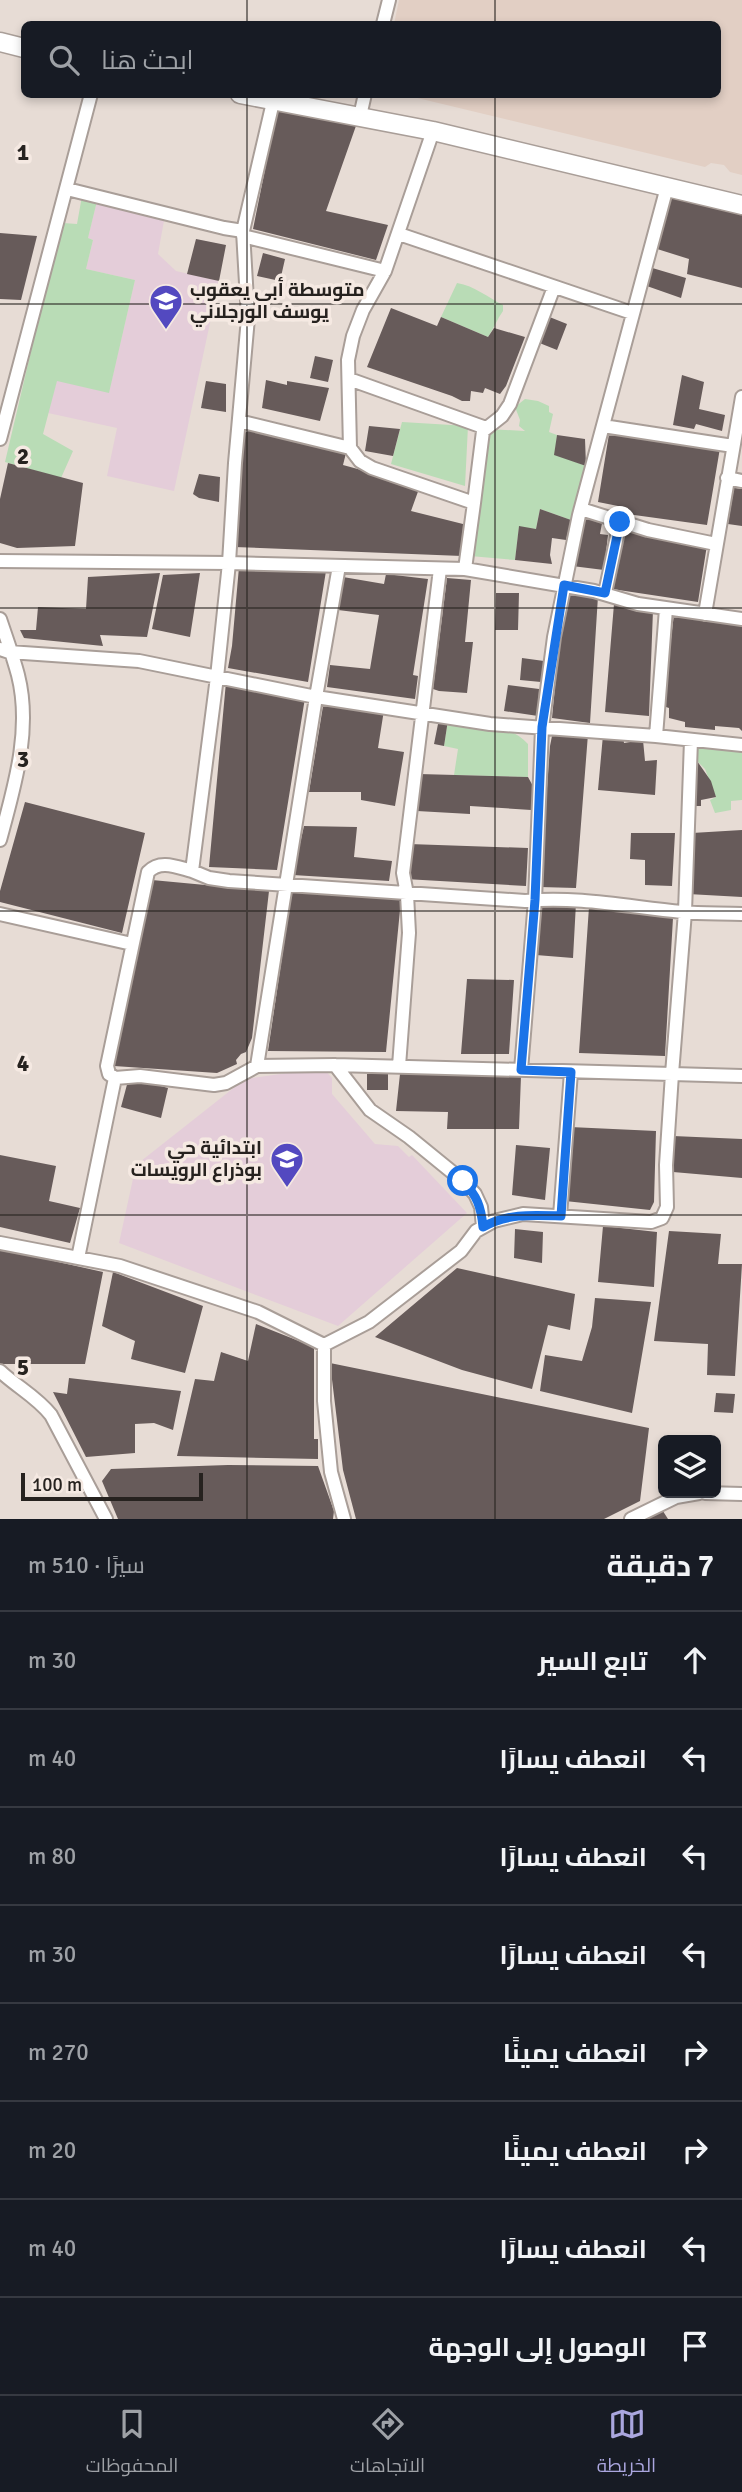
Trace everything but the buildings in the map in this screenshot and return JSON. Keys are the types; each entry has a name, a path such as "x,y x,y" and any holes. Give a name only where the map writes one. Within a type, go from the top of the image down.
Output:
{"street":[{"path":"384,21 389,0"},
{"path":"0,42 21,47"},
{"path":"0,439 90,98"},
{"path":"256,98 433,131 742,205"},
{"path":"360,116 364,98"},
{"path":"192,871 229,563 248,300 243,233 273,102"},
{"path":"349,448 349,352 357,323 385,271 400,234 433,131"},
{"path":"521,1070 535,900 542,727 564,585 581,509 667,187"},
{"path":"67,189 385,271"},
{"path":"400,234 632,313"},
{"path":"465,569 482,435 486,428 502,416 510,404 554,287"},
{"path":"349,379 486,428"},
{"path":"705,614 742,397"},
{"path":"239,421 349,448 360,461 372,468 474,503"},
{"path":"603,426 733,446"},
{"path":"727,478 742,481"},
{"path":"581,509 620,522 716,544"},
{"path":"605,593 620,522"},
{"path":"0,561 465,569 605,593 638,604 742,620"},
{"path":"257,1066 339,566"},
{"path":"399,1066 409,933 403,873 440,569"},
{"path":"656,736 666,609"},
{"path":"0,619 5,650 18,676 22,728 17,775 0,840"},
{"path":"5,650 139,661 316,697 421,714 742,745"},
{"path":"324,1345 369,1322 461,1251 476,1231 494,1221 523,1214 651,1222 662,1218 667,1207 666,1165 685,912 691,740"},
{"path":"742,914 685,912 583,900 407,894 286,886 220,880 162,865 153,867 148,872 107,1066 109,1074 115,1078 140,1076 214,1085 226,1083 257,1066 399,1066 742,1076"},
{"path":"0,915 132,944"},
{"path":"335,1065 370,1110 410,1137 475,1194 481,1207 483,1227"},
{"path":"561,1216 571,1072"},
{"path":"78,1258 115,1078"},
{"path":"0,1243 120,1266 258,1312 324,1345"},
{"path":"324,1345 324,1401 331,1472 344,1519"},
{"path":"0,1371 24,1392 40,1401 51,1415 106,1519"},
{"path":"721,1493 742,1494"},
{"path":"631,1519 675,1498"}],"shaded area":[{"path":"399,0 742,0 742,175 730,172 724,165 711,163 705,167 418,98 721,98 721,21 395,21"},
{"name":"متوسطة أبي يعقوب يوسف الورجلاني","path":"97,201 165,215 158,254 176,271 219,281 174,491 107,476 117,428 48,413 57,380 109,392 135,280 86,269 93,240 88,238"},
{"name":"ابتدائية حي بوذراع الرويسات","path":"323,1068 332,1078 332,1094 375,1144 398,1146 409,1157 412,1155 467,1213 338,1326 119,1243 136,1165 245,1079"}],"green space":[{"path":"82,196 97,201 88,238 93,240 86,269 135,280 109,393 57,381 43,434 73,451 61,478 5,462 56,245 63,223 77,224"},
{"path":"457,283 475,289 503,305 503,311 488,337 441,317"},
{"path":"525,399 549,406 549,412 553,414 549,432 557,435 555,454 586,466 571,520 540,509 536,529 519,527 515,560 470,556 487,429 525,431 519,426 520,420 515,407"},
{"path":"402,422 468,426 465,486 391,464"},
{"path":"448,720 501,728 520,737 528,744 528,777 454,775 458,749 444,746"},
{"path":"698,744 742,747 742,800 731,801 731,810 715,813 710,800 716,797 705,769 697,761"}],"place":[{"name":"متوسطة أبي يعقوب يوسف الورجلاني","path":"166,331"},
{"name":"ابتدائية حي بوذراع الرويسات","path":"287,1189"}],"route":[{"path":"463,1181 475,1194 481,1207 483,1227 494,1221 523,1214 561,1216 571,1072 521,1070 535,900 542,727 564,585 605,593 620,522"}]}
